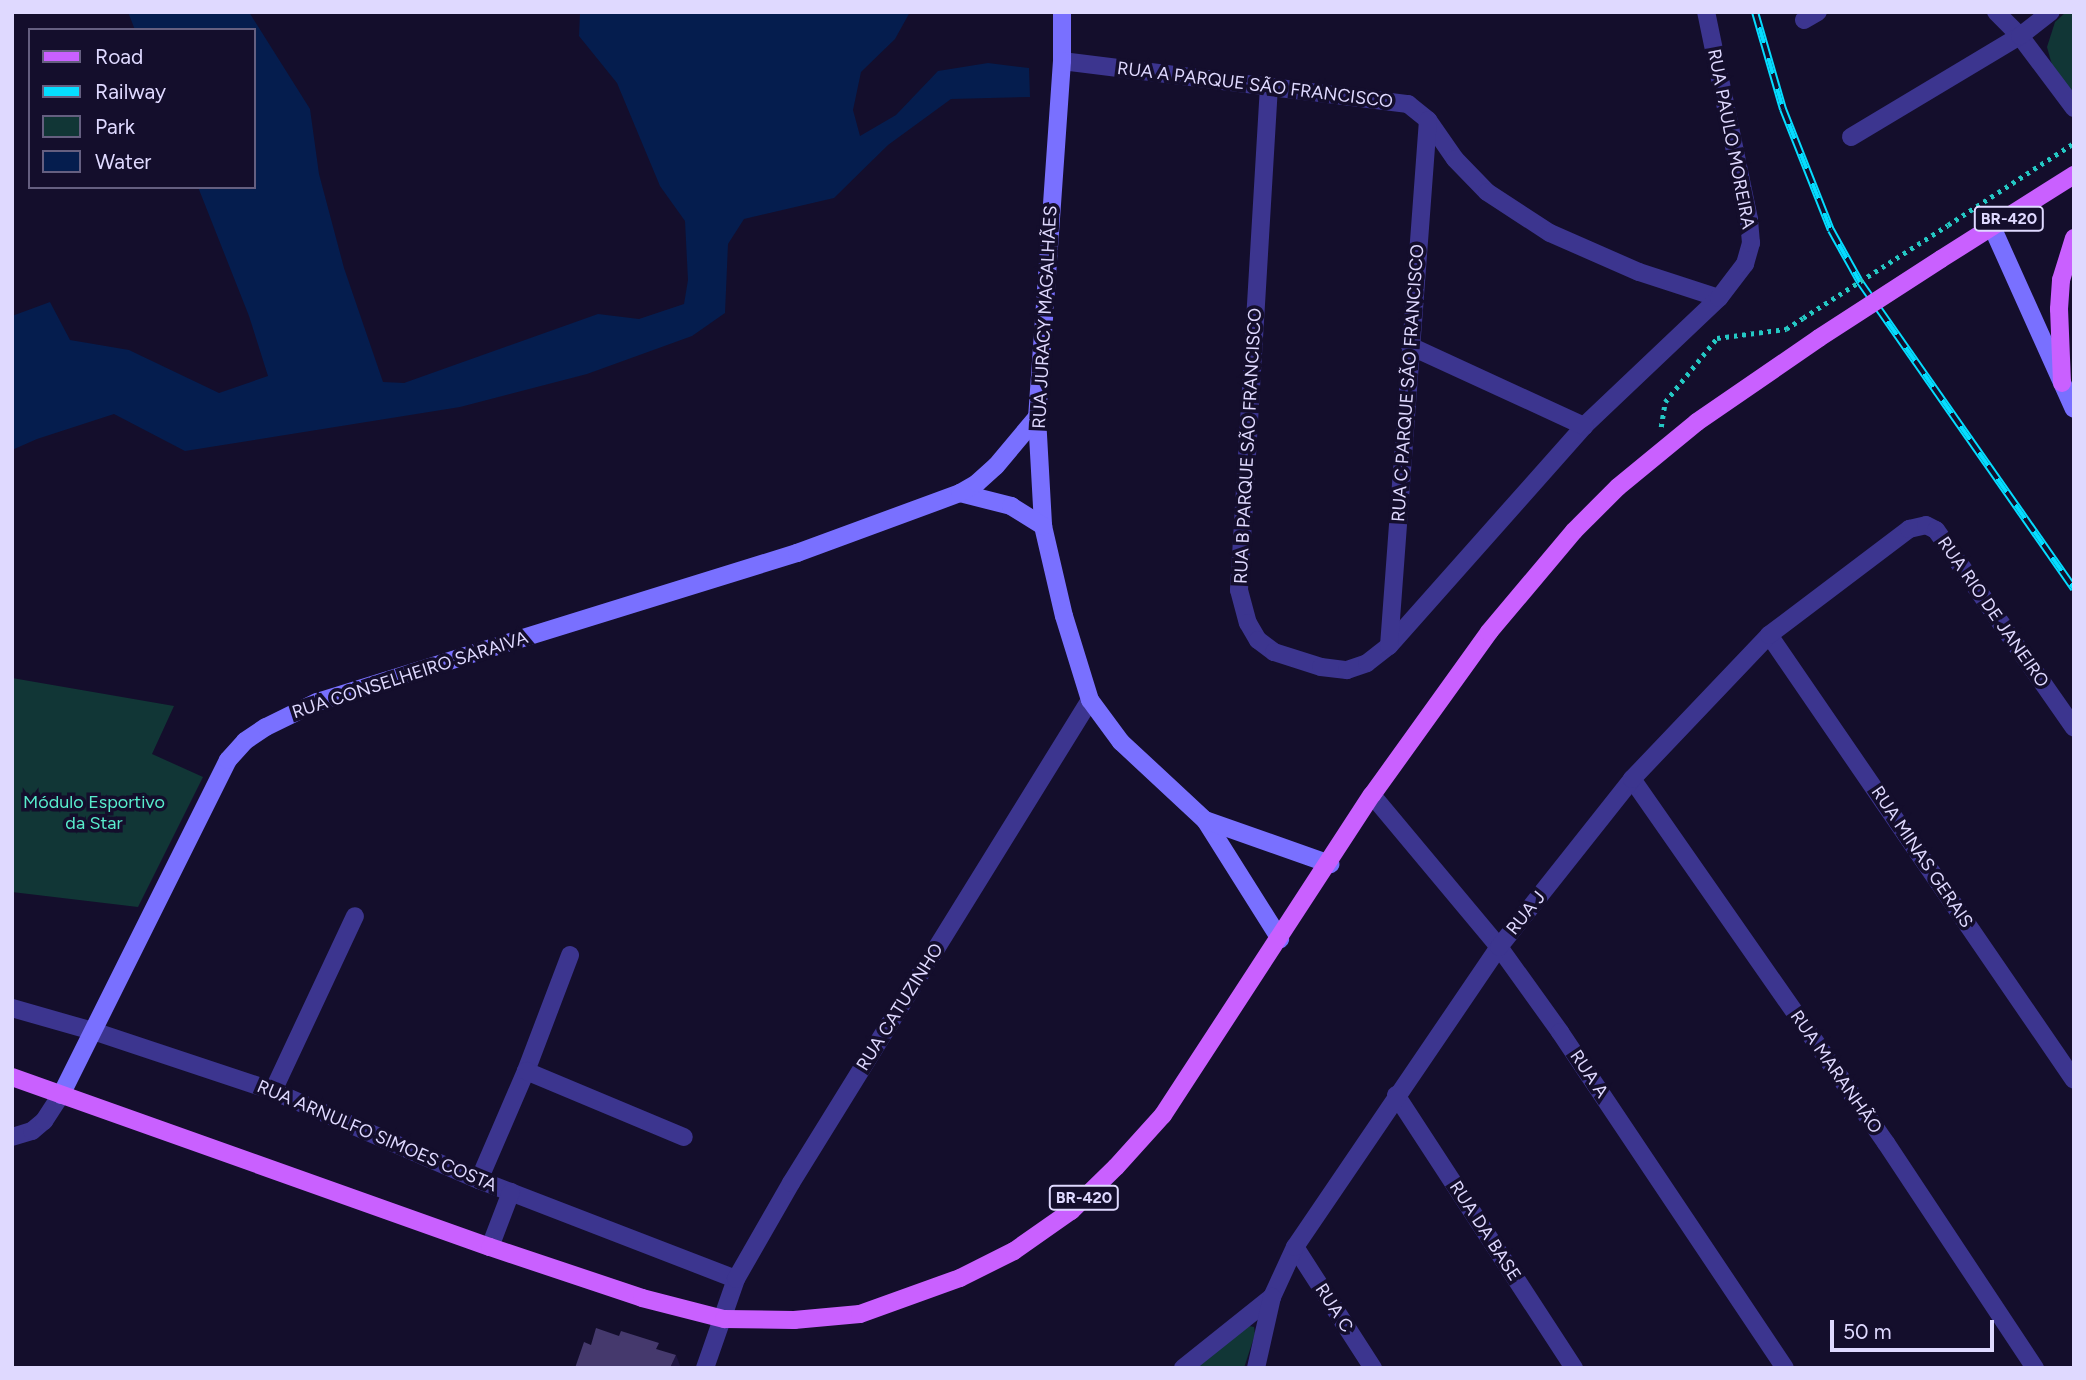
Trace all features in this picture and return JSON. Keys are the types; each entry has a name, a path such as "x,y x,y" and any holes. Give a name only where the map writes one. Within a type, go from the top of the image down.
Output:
{"main road":[{"name":"BR-420","path":"12,1077 490,1247 642,1298 724,1320 794,1320 860,1314 960,1278 1014,1251 1071,1210 1116,1167 1163,1115 1330,864 1372,795 1489,632 1574,531 1618,487 1697,422 1819,338 2074,175"},
{"path":"2062,383 2059,309 2061,280 2074,238"}],"street":[{"name":"RUA JURACY MAGALHÃES","path":"1062,12 1062,61 1037,417 1043,526 1064,616 1090,700 1121,742 1205,820"},
{"name":"RUA PAULO MOREIRA","path":"1706,12 1749,219 1751,243 1745,264 1719,298"},
{"path":"1996,12 2020,36 2074,108"},
{"path":"1851,137 2020,36 2051,12"},
{"name":"RUA A PARQUE SÃO FRANCISCO","path":"1062,61 1408,104 1427,120 1455,159 1487,192 1550,233 1639,272 1719,298"},
{"name":"RUA B PARQUE SÃO FRANCISCO","path":"1269,86 1239,590 1242,607 1258,640 1274,652 1321,667 1347,670 1367,663 1389,646 1584,426 1719,298"},
{"name":"RUA C PARQUE SÃO FRANCISCO","path":"1389,646 1427,120"},
{"path":"1993,229 2074,409"},
{"path":"1409,346 1584,426"},
{"name":"RUA CONSELHEIRO SARAIVA","path":"61,1095 228,760 245,741 266,727 317,702 797,553 960,493 977,483 996,466 1037,417"},
{"path":"960,493 1011,506 1043,526"},
{"name":"RUA J","path":"1183,1368 1272,1297 1295,1247 1396,1095 1499,947 1632,779 1769,635 1909,529 1926,525 1937,530"},
{"name":"RUA RIO DE JANEIRO","path":"1937,530 2074,728"},
{"name":"RUA MINAS GERAIS","path":"1769,635 2074,1080"},
{"name":"RUA CATUZINHO","path":"705,1368 724,1320 736,1279 791,1183 1090,700"},
{"name":"RUA MARANHÃO","path":"1632,779 1886,1143 2035,1368"},
{"name":"RUA A","path":"1372,795 1499,947 1560,1032 1785,1368"},
{"path":"1205,820 1330,864"},
{"path":"1205,820 1280,939"},
{"path":"273,1091 355,916"},
{"path":"479,1180 526,1071 570,955"},
{"name":"RUA ARNULFO SIMOES COSTA","path":"12,1008 93,1031 273,1091 479,1180 736,1279"},
{"path":"526,1071 684,1137"},
{"path":"12,1137 32,1131 44,1121 61,1095"},
{"name":"RUA DA BASE","path":"1396,1095 1574,1368"},
{"path":"490,1247 511,1192"},
{"name":"RUA C","path":"1295,1247 1374,1368"},
{"path":"1256,1368 1272,1297"}],"path":[{"path":"1803,318 2074,143"},
{"path":"1656,456 1665,402 1717,338 1786,329"}],"green space":[{"path":"2066,12 2074,12 2074,95 2052,65 2047,47 2055,22"},
{"name":"Módulo Esportivo da Star","path":"12,678 174,706 152,754 203,777 138,907 12,892"},
{"path":"1249,1326 1254,1327 1255,1334 1244,1368 1192,1368"}],"water":[{"path":"128,12 249,12 310,109 319,174 344,268 383,382 404,383 598,314 639,319 684,304 688,280 685,221 660,186 617,83 579,36 580,12 910,12 895,39 861,72 853,110 860,136 896,115 938,71 988,63 1029,68 1030,97 951,99 888,145 834,198 744,219 728,244 725,313 692,336 587,374 460,407 185,451 114,414 12,450 12,316 50,302 70,340 129,350 219,393 268,376 249,316 199,189 256,189 256,28 134,28"}],"building":[{"path":"596,1328 619,1336 621,1331 659,1343 656,1349 676,1355 670,1368 575,1368 584,1342 591,1345"}],"railway":[{"path":"1755,12 1783,109 1831,230 1860,282 2074,589"}]}
